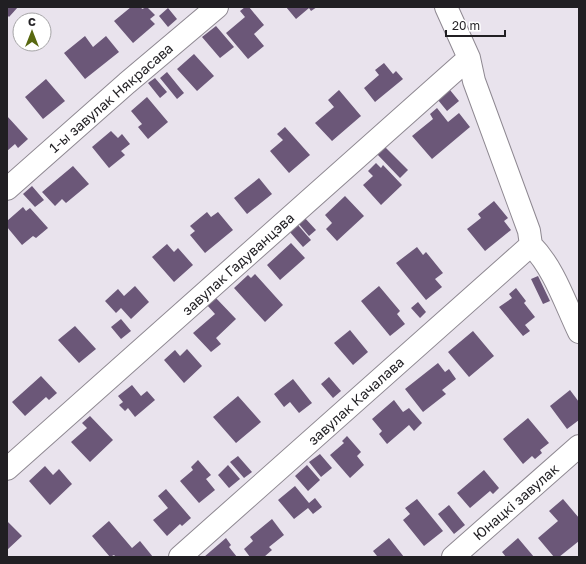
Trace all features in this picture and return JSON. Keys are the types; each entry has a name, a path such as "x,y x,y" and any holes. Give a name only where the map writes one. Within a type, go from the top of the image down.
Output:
{"street":[{"name":"1-ы завулак Някрасава","path":"7,189 127,83 217,7"},
{"path":"446,7 469,58 474,81 529,231 531,245 540,255 552,274 579,332"},
{"name":"завулак Гадуванцэва","path":"7,469 469,58"},
{"name":"завулак Качалава","path":"180,557 531,245"},
{"name":"Юнацкі завулак","path":"453,557 579,446"}],"building":[{"path":"7,7 18,7 9,17 7,15"},
{"path":"131,7 141,7 142,9 147,7 155,15 150,19 155,24 133,43 114,21"},
{"path":"245,7 249,7 264,25 254,34 264,46 248,59 226,33 245,17 240,11"},
{"path":"286,7 317,7 311,11 309,8 296,19"},
{"path":"168,8 177,19 168,27 159,16"},
{"path":"216,26 234,47 220,58 202,37"},
{"path":"85,36 93,47 106,36 119,52 85,79 64,53"},
{"path":"194,54 214,76 197,91 177,69"},
{"path":"384,63 393,74 396,71 403,79 375,102 364,88 379,75 375,70"},
{"path":"167,72 184,93 177,99 160,78"},
{"path":"155,78 167,92 160,98 148,83"},
{"path":"46,79 65,101 43,119 25,97"},
{"path":"339,90 361,116 332,141 315,123 334,107 328,100"},
{"path":"450,90 459,101 447,111 438,100"},
{"path":"147,97 168,122 148,139 138,127 142,124 131,111"},
{"path":"437,108 448,122 459,113 470,127 432,159 412,136 433,119 430,114"},
{"path":"7,116 28,139 18,148 15,144 7,151"},
{"path":"285,127 310,155 289,173 270,151 283,140 277,134"},
{"path":"111,131 118,138 122,134 130,144 121,151 125,155 109,168 92,147"},
{"path":"385,147 408,170 400,178 377,154"},
{"path":"376,163 381,168 383,165 402,185 381,205 363,185 373,176 368,171"},
{"path":"73,166 89,184 66,203 62,199 55,206 42,192"},
{"path":"259,178 272,194 247,214 234,198"},
{"path":"32,186 44,200 35,207 23,194"},
{"path":"345,196 364,216 337,241 326,229 332,223 325,215"},
{"path":"494,201 508,218 504,221 511,230 485,251 467,229 481,218 478,214"},
{"path":"23,207 26,211 30,208 48,228 36,238 33,236 22,245 7,227 7,221"},
{"path":"207,212 211,217 218,212 233,230 205,253 190,235 195,231 190,226"},
{"path":"304,217 316,230 309,236 298,223"},
{"path":"297,224 311,240 303,247 289,231"},
{"path":"291,243 305,258 280,280 267,265"},
{"path":"167,244 174,252 178,248 193,265 174,282 152,257"},
{"path":"417,247 423,255 426,252 443,273 435,279 442,287 426,300 396,263"},
{"path":"255,274 283,305 265,322 234,288 248,275 251,278"},
{"path":"538,276 550,301 543,304 531,279"},
{"path":"135,286 149,302 131,319 121,308 116,313 105,301 118,289 124,296"},
{"path":"379,286 400,311 397,314 405,324 390,336 361,301"},
{"path":"516,288 526,301 524,303 535,317 525,325 530,331 523,336 499,307 512,298 509,294"},
{"path":"215,297 236,319 216,338 221,344 211,352 193,333 215,314 207,305"},
{"path":"418,302 426,312 420,318 411,308"},
{"path":"121,319 131,331 121,339 111,327"},
{"path":"75,326 96,349 79,363 58,340"},
{"path":"350,330 368,352 353,365 334,343"},
{"path":"473,331 494,356 469,377 448,352"},
{"path":"187,349 202,366 184,383 164,360 175,350 180,356"},
{"path":"438,363 445,372 449,369 456,379 442,390 446,394 423,412 405,389"},
{"path":"41,376 57,393 49,400 46,397 25,416 12,402"},
{"path":"329,377 341,391 333,398 321,384"},
{"path":"293,379 312,403 299,413 290,402 284,407 274,394"},
{"path":"132,385 141,396 147,391 155,400 135,417 128,408 125,411 119,405 123,402 118,396"},
{"path":"570,390 579,402 579,420 567,429 550,406"},
{"path":"238,396 261,422 236,443 213,417"},
{"path":"394,400 403,412 409,408 422,423 414,431 409,425 387,444 379,434 382,431 372,419"},
{"path":"90,416 113,440 90,462 71,442 87,428 82,423"},
{"path":"528,418 549,443 540,450 542,453 535,459 532,456 523,464 503,439"},
{"path":"347,436 361,452 357,456 364,465 350,478 330,455 344,443 342,441"},
{"path":"320,454 332,468 321,477 309,462"},
{"path":"238,456 252,472 244,478 230,462"},
{"path":"198,460 211,475 206,479 215,490 199,503 180,481 193,470 191,467"},
{"path":"228,465 240,479 229,488 218,475"},
{"path":"307,465 320,480 308,491 295,476"},
{"path":"45,466 53,475 59,469 72,484 50,505 29,481"},
{"path":"484,470 499,488 493,494 490,491 470,508 457,493"},
{"path":"295,486 309,503 315,498 322,507 313,514 308,508 294,519 278,500"},
{"path":"166,489 191,518 182,526 180,524 167,536 153,520 168,508 158,496"},
{"path":"417,499 443,531 424,546 403,520 410,514 405,508"},
{"path":"563,499 579,518 579,541 559,557 554,557 538,538 558,521 549,511"},
{"path":"449,505 465,525 454,534 438,514"},
{"path":"272,519 284,535 269,547 272,550 264,557 250,557 244,549 253,541 250,537"},
{"path":"7,521 22,536 7,550"},
{"path":"109,521 132,548 140,541 153,557 116,557 114,555 110,557 92,536"},
{"path":"226,538 231,545 229,547 237,557 204,557"},
{"path":"389,538 404,557 376,557 377,556 373,551"},
{"path":"518,538 534,557 506,557 502,552"}]}
